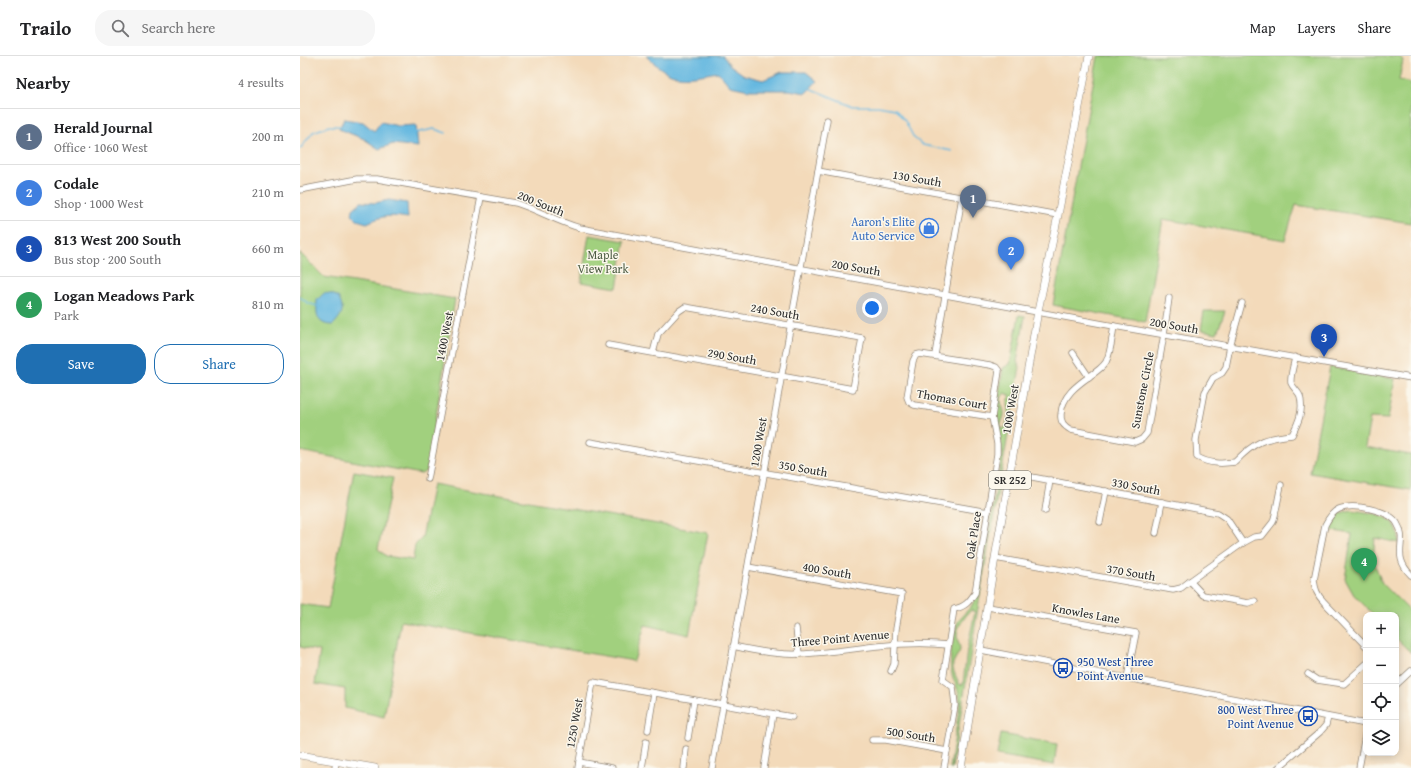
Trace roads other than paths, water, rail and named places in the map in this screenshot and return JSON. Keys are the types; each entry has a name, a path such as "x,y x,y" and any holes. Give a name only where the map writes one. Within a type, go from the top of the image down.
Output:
{"main road":[{"name":"1000 West","path":"961,768 995,558 1038,311 1089,56"},
{"path":"300,755 336,764 374,768"}],"street":[{"name":"1200 West","path":"712,768 827,120"},
{"name":"130 South","path":"818,171 1058,215"},
{"name":"200 South","path":"300,190 357,179 377,179 516,203 532,208 564,224 580,228 1114,326 1411,378"},
{"name":"1400 West","path":"428,478 481,197"},
{"path":"934,355 962,197"},
{"name":"Sunstone Circle","path":"1114,326 1106,362 1099,370 1089,376 1070,393 1064,402 1060,419 1064,426 1071,430 1135,442 1142,439 1147,433 1169,298"},
{"path":"1242,302 1226,367 1222,373 1213,378 1205,392 1196,440 1197,457 1211,463 1222,464 1235,462 1256,443 1268,438 1292,435 1300,419 1302,409 1300,394 1293,388 1291,381 1295,357"},
{"name":"240 South","path":"653,353 658,334 679,311 685,307 790,325 862,338 853,389"},
{"name":"290 South","path":"608,345 853,389"},
{"path":"1073,353 1089,376"},
{"name":"Thomas Court","path":"920,354 934,355 996,367 998,371 992,417 921,406 909,402 907,397 916,356 920,354"},
{"name":"Oak Place","path":"948,645 954,610 963,608 975,593 998,454 992,417"},
{"name":"350 South","path":"590,442 988,512"},
{"name":"330 South","path":"1011,473 1218,513 1226,519 1243,543"},
{"path":"1045,511 1050,480"},
{"name":"370 South","path":"995,558 1173,590 1181,588 1243,543 1254,537 1262,536 1273,522 1281,485"},
{"path":"1100,522 1106,491"},
{"path":"1156,533 1162,502"},
{"path":"1363,643 1321,599 1315,589 1314,580 1325,525 1328,519 1339,509 1353,507 1379,511 1388,515 1396,521 1401,530 1402,538 1400,556 1402,563 1411,575"},
{"name":"400 South","path":"748,567 902,594 896,629 896,645"},
{"path":"1190,581 1203,595 1248,604 1254,601"},
{"name":"Knowles Lane","path":"988,607 1136,633 1128,678"},
{"path":"796,628 799,654"},
{"name":"Three Point Avenue","path":"734,646 769,653 799,654 919,643 948,645"},
{"path":"891,671 894,664 896,645"},
{"path":"944,768 955,705 953,686 943,680 948,645"},
{"path":"981,650 1363,723"},
{"path":"1308,674 1317,680 1344,684 1363,667"},
{"path":"1399,680 1411,671"},
{"name":"1250 West","path":"578,765 593,682 654,693"},
{"path":"648,730 654,693 792,717"},
{"path":"688,738 694,700"},
{"path":"764,768 773,714"},
{"path":"1278,768 1320,732 1326,725 1328,717"},
{"name":"500 South","path":"872,740 886,740 947,751"},
{"path":"642,768 646,742"},
{"path":"1359,768 1363,746"},
{"path":"684,768 686,749"},
{"path":"578,765 612,768"}],"water":[{"path":"646,56 723,56 730,65 744,75 763,80 782,72 806,72 817,81 806,93 789,90 749,90 730,86 718,72 690,76 670,74 662,70"},
{"path":"344,119 363,122 374,131 381,122 398,126 416,125 418,147 393,144 379,149 364,139 339,129"},
{"path":"389,200 407,203 408,218 387,216 367,223 357,220 352,215 353,209 361,202 375,203"},
{"path":"324,293 332,294 338,297 342,305 341,315 333,325 323,323 318,318 317,300"}],"waterway":[{"path":"809,88 853,106 878,106 895,109 905,121 914,138 923,145 952,151"},
{"path":"300,149 313,132 329,126 342,126"},
{"path":"415,133 434,129 446,133"},
{"path":"300,297 308,303 317,306"}],"place":[{"name":"Herald Journal","path":"973,218"},
{"name":"Aaron's Elite Auto Service","path":"929,228"},
{"name":"Codale","path":"1011,270"},
{"name":"813 West 200 South","path":"1324,357"},
{"name":"Logan Meadows Park","path":"1364,581"},
{"name":"950 West Three Point Avenue","path":"1063,668"},
{"name":"800 West Three Point Avenue","path":"1308,716"}],"park label":[{"name":"Maple View Park","path":"603,261"}]}
